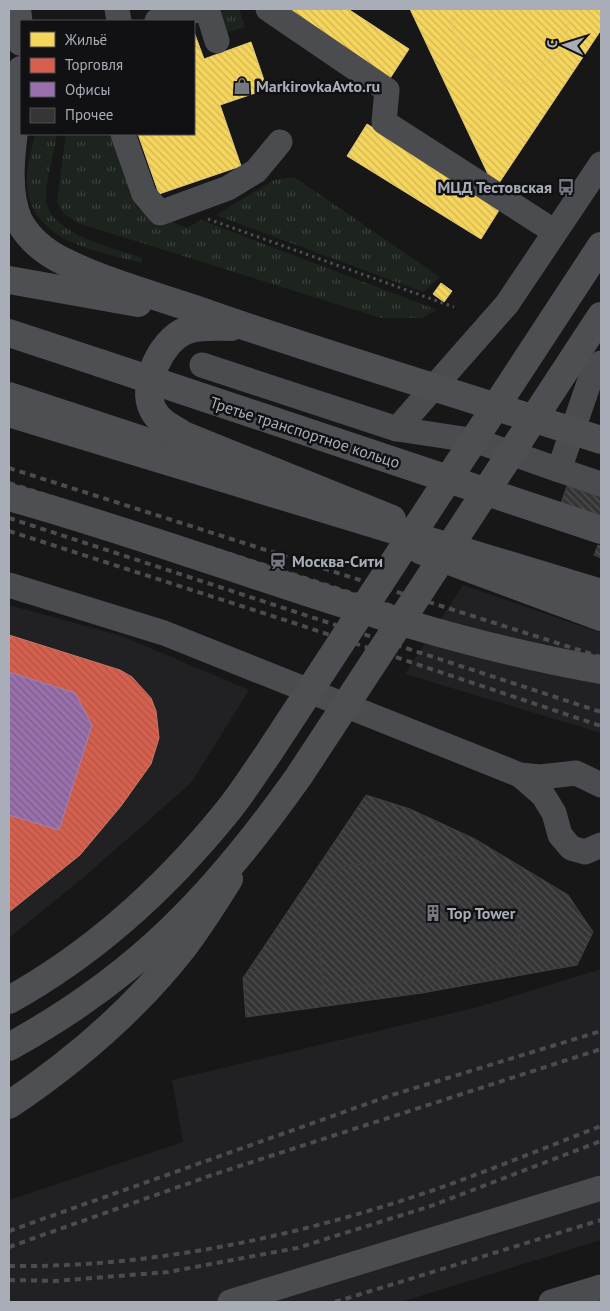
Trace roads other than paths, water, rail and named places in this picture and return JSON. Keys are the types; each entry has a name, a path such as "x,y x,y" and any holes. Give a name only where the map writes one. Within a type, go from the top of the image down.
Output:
{"main road":[{"path":"17,9 20,34"},
{"path":"20,80 9,180 10,193 18,219 27,233 39,246 50,254 79,269 247,328 601,440"},
{"path":"9,150 16,121"},
{"path":"9,1000 85,951 127,916 182,863 227,812 268,754 601,246"},
{"path":"9,280 166,308 247,328"},
{"path":"9,1105 70,1059 122,1015 151,986 182,949 263,827 305,768 601,316"},
{"path":"179,432 161,421 152,408 150,391 152,372 160,356 170,342 185,331 206,327 247,328"},
{"name":"Третье транспортное кольцо","path":"9,332 601,530"},
{"path":"9,380 179,432 460,547 601,600"},
{"path":"9,396 172,448 451,563 601,617"},
{"path":"9,413 601,593"},
{"path":"9,419 365,527"},
{"path":"9,496 404,624 551,662 601,670"},
{"path":"9,1047 55,1022 110,984 154,947 192,911 263,827"}],"street":[{"path":"160,20 185,10 207,9 217,41"},
{"path":"268,9 387,90 384,122 555,232"},
{"path":"123,135 144,194 160,213 228,188 256,171 280,142"},
{"path":"397,429 507,304 601,164"},
{"path":"559,470 590,380 601,363"},
{"path":"202,364 397,429 477,441 601,484"},
{"path":"9,585 164,633 520,775 540,777 576,773 601,785"},
{"path":"520,775 543,795 554,813 560,835 571,848 585,852 601,845"},
{"path":"230,1302 601,1188"},
{"path":"551,1302 601,1287"}],"railway":[{"path":"9,468 601,657"},
{"path":"9,483 601,673"},
{"path":"9,518 601,712"},
{"path":"9,531 294,623 601,726"},
{"path":"9,1231 389,1096 601,1031"},
{"path":"9,1247 215,1174 601,1049"},
{"path":"9,1266 115,1262 222,1247 274,1236 326,1223 428,1192 601,1126"},
{"path":"9,1280 55,1281 168,1272 297,1248 431,1206 601,1141"},
{"path":"335,1302 601,1220"}],"place":[{"name":"MarkirovkaAvto.ru","path":"242,86"},
{"name":"МЦД Тестовская","path":"566,187"},
{"name":"Москва-Сити","path":"278,561"},
{"name":"Top Tower","path":"433,913"}]}
